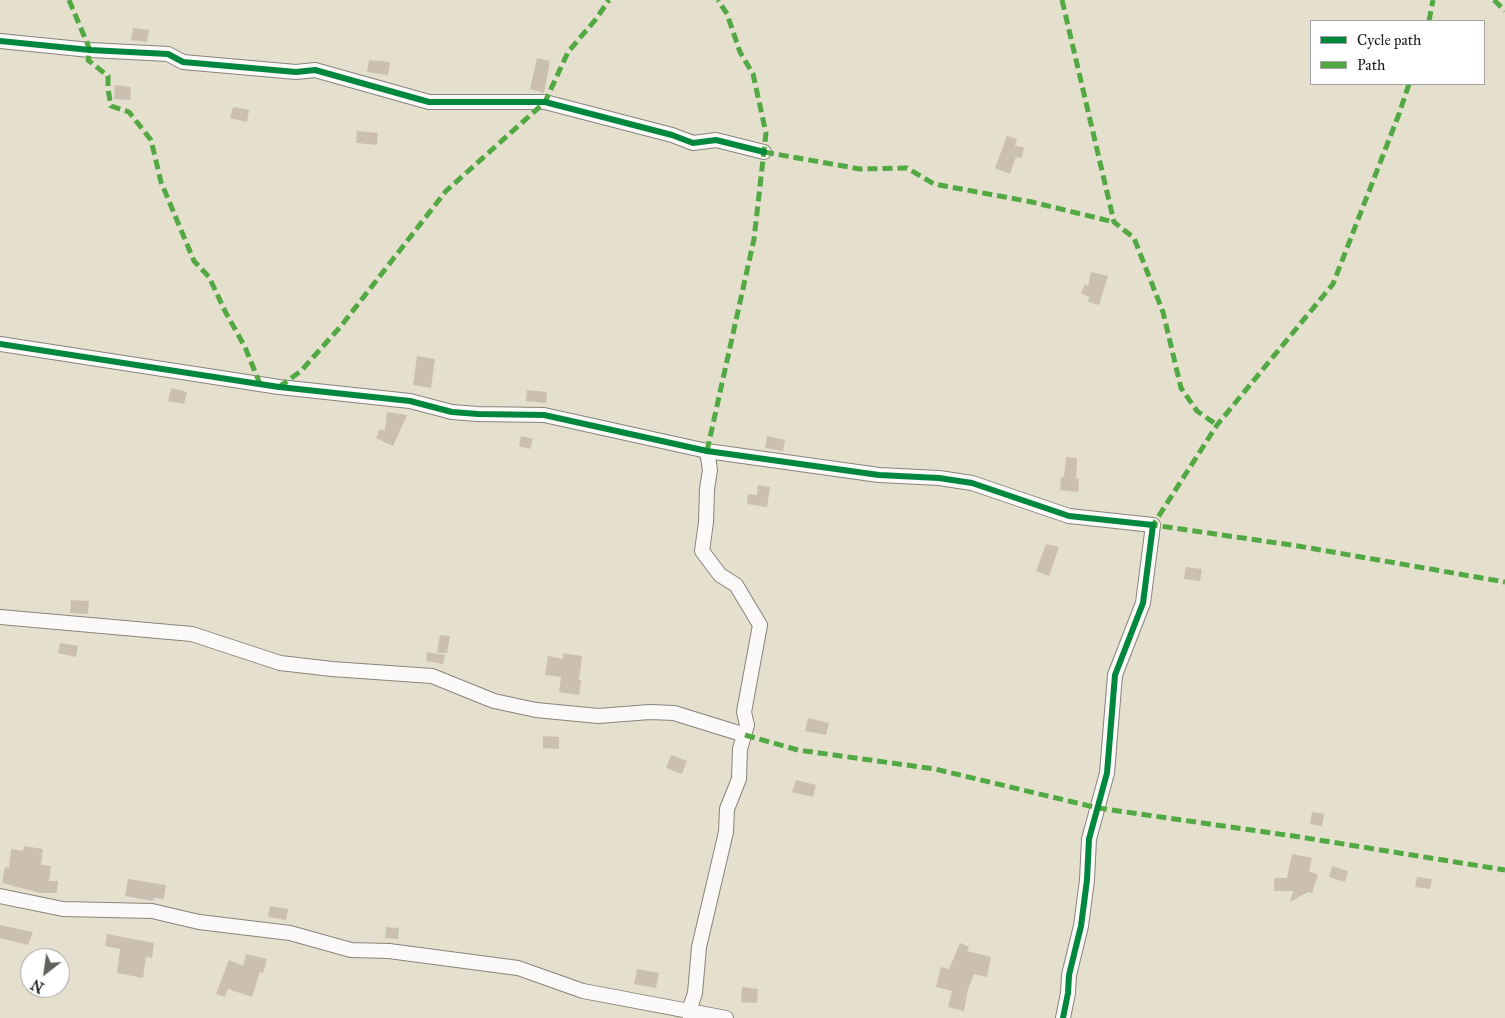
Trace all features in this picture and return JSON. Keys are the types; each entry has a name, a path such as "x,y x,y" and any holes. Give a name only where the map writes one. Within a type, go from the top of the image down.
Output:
{"street":[{"path":"0,41 90,50 168,54 183,62 296,72 315,70 429,102 545,102 672,135 693,143 716,140 764,152"},
{"path":"0,344 279,387 410,401 452,412 544,414 707,451 879,475 939,478 972,483 1069,516 1153,525 1144,603 1115,675 1107,772 1089,839 1087,880 1082,916 1069,975 1063,1018"},
{"path":"690,1014 702,928 726,832 727,809 739,779 740,749 747,725 744,712 760,625 736,585 720,575 702,552 710,470 707,451"},
{"path":"0,617 192,634 280,663 332,669 432,676 494,702 536,710 598,716 650,712 674,713 744,735"},
{"path":"0,896 63,909 152,911 199,922 290,933 351,950 389,951 518,968 583,990 690,1014 726,1018"}],"building":[{"path":"133,28 149,30 147,42 131,40"},
{"path":"537,58 550,61 544,93 530,89"},
{"path":"369,60 390,62 388,75 367,72"},
{"path":"115,85 131,87 130,100 114,99"},
{"path":"233,107 249,110 247,122 230,118"},
{"path":"357,131 378,133 377,145 356,143"},
{"path":"1007,136 1017,139 1015,146 1024,147 1022,158 1016,157 1010,174 995,168"},
{"path":"1091,272 1108,276 1099,305 1088,302 1089,297 1081,293 1085,284 1088,286"},
{"path":"417,356 435,359 431,388 413,385"},
{"path":"171,388 187,392 184,404 168,401"},
{"path":"527,390 547,392 546,403 526,401"},
{"path":"387,412 407,415 393,446 376,438 380,429 385,431"},
{"path":"521,436 533,439 530,449 519,446"},
{"path":"767,436 785,440 783,451 765,448"},
{"path":"1066,457 1077,458 1076,478 1079,479 1078,492 1060,490 1061,477 1064,477"},
{"path":"758,485 770,487 767,507 747,504 748,494 757,495"},
{"path":"1046,544 1059,547 1049,576 1036,571"},
{"path":"1186,567 1202,569 1200,581 1184,579"},
{"path":"71,600 89,601 88,614 70,613"},
{"path":"440,635 450,636 447,653 437,653"},
{"path":"60,643 78,646 76,657 58,653"},
{"path":"427,652 445,655 443,664 426,661"},
{"path":"563,653 582,656 579,695 559,692 561,677 545,675 548,656 563,659"},
{"path":"808,718 829,723 826,735 805,731"},
{"path":"543,736 559,737 559,749 543,748"},
{"path":"671,755 687,761 682,774 666,768"},
{"path":"796,780 816,785 813,797 792,792"},
{"path":"1312,812 1324,814 1322,826 1310,824"},
{"path":"24,846 43,849 41,865 51,866 49,881 58,881 57,893 40,893 2,883 5,867 9,868 11,849 23,851"},
{"path":"1292,854 1312,858 1309,871 1318,875 1312,893 1308,892 1290,902 1293,891 1274,891 1274,878 1287,878"},
{"path":"1332,866 1348,871 1345,882 1329,877"},
{"path":"1417,877 1432,879 1430,889 1415,887"},
{"path":"128,879 166,885 164,899 154,898 153,901 125,896"},
{"path":"270,906 288,909 286,920 268,917"},
{"path":"0,925 33,932 28,945 0,938"},
{"path":"386,927 399,928 398,939 385,938"},
{"path":"107,934 154,943 152,958 146,957 143,978 117,973 120,949 105,946"},
{"path":"960,943 969,947 967,951 991,957 987,977 974,974 968,989 964,1011 948,1007 952,991 936,987 941,967 949,969"},
{"path":"246,954 267,959 263,973 260,972 252,997 228,989 225,997 216,994 229,960 243,966"},
{"path":"637,969 659,973 656,988 634,984"},
{"path":"742,987 758,989 757,1003 741,1002"}],"marked path":[{"path":"69,0 90,50 88,60 108,76 111,106 129,112 151,140 161,182 194,261 209,277 245,347 260,384"},
{"path":"279,387 301,371 341,326 446,191 545,102 568,52 596,19 609,0"},
{"path":"707,451 754,239 766,133 753,74 740,52 727,14 718,0"},
{"path":"1062,0 1114,222 1134,238 1163,312 1181,388 1197,411 1217,425"},
{"path":"1429,20 1433,0"},
{"path":"1494,0 1505,11"},
{"path":"1409,85 1333,284 1217,425 1153,525 1298,546 1505,582"},
{"path":"764,152 860,169 907,168 934,184 1032,202 1114,222"},
{"path":"745,735 798,750 935,769 1098,808 1300,837 1505,870"}],"cycle path":[{"path":"0,41 90,50 168,54 183,62 296,72 315,70 429,102 545,102 672,135 693,143 716,140 764,152"},
{"path":"0,344 279,387 410,401 452,412 544,415 707,451 879,475 939,478 972,483 1069,516 1153,525 1143,603 1115,675 1107,773 1089,839 1087,880 1081,926 1069,975 1063,1018"}]}
